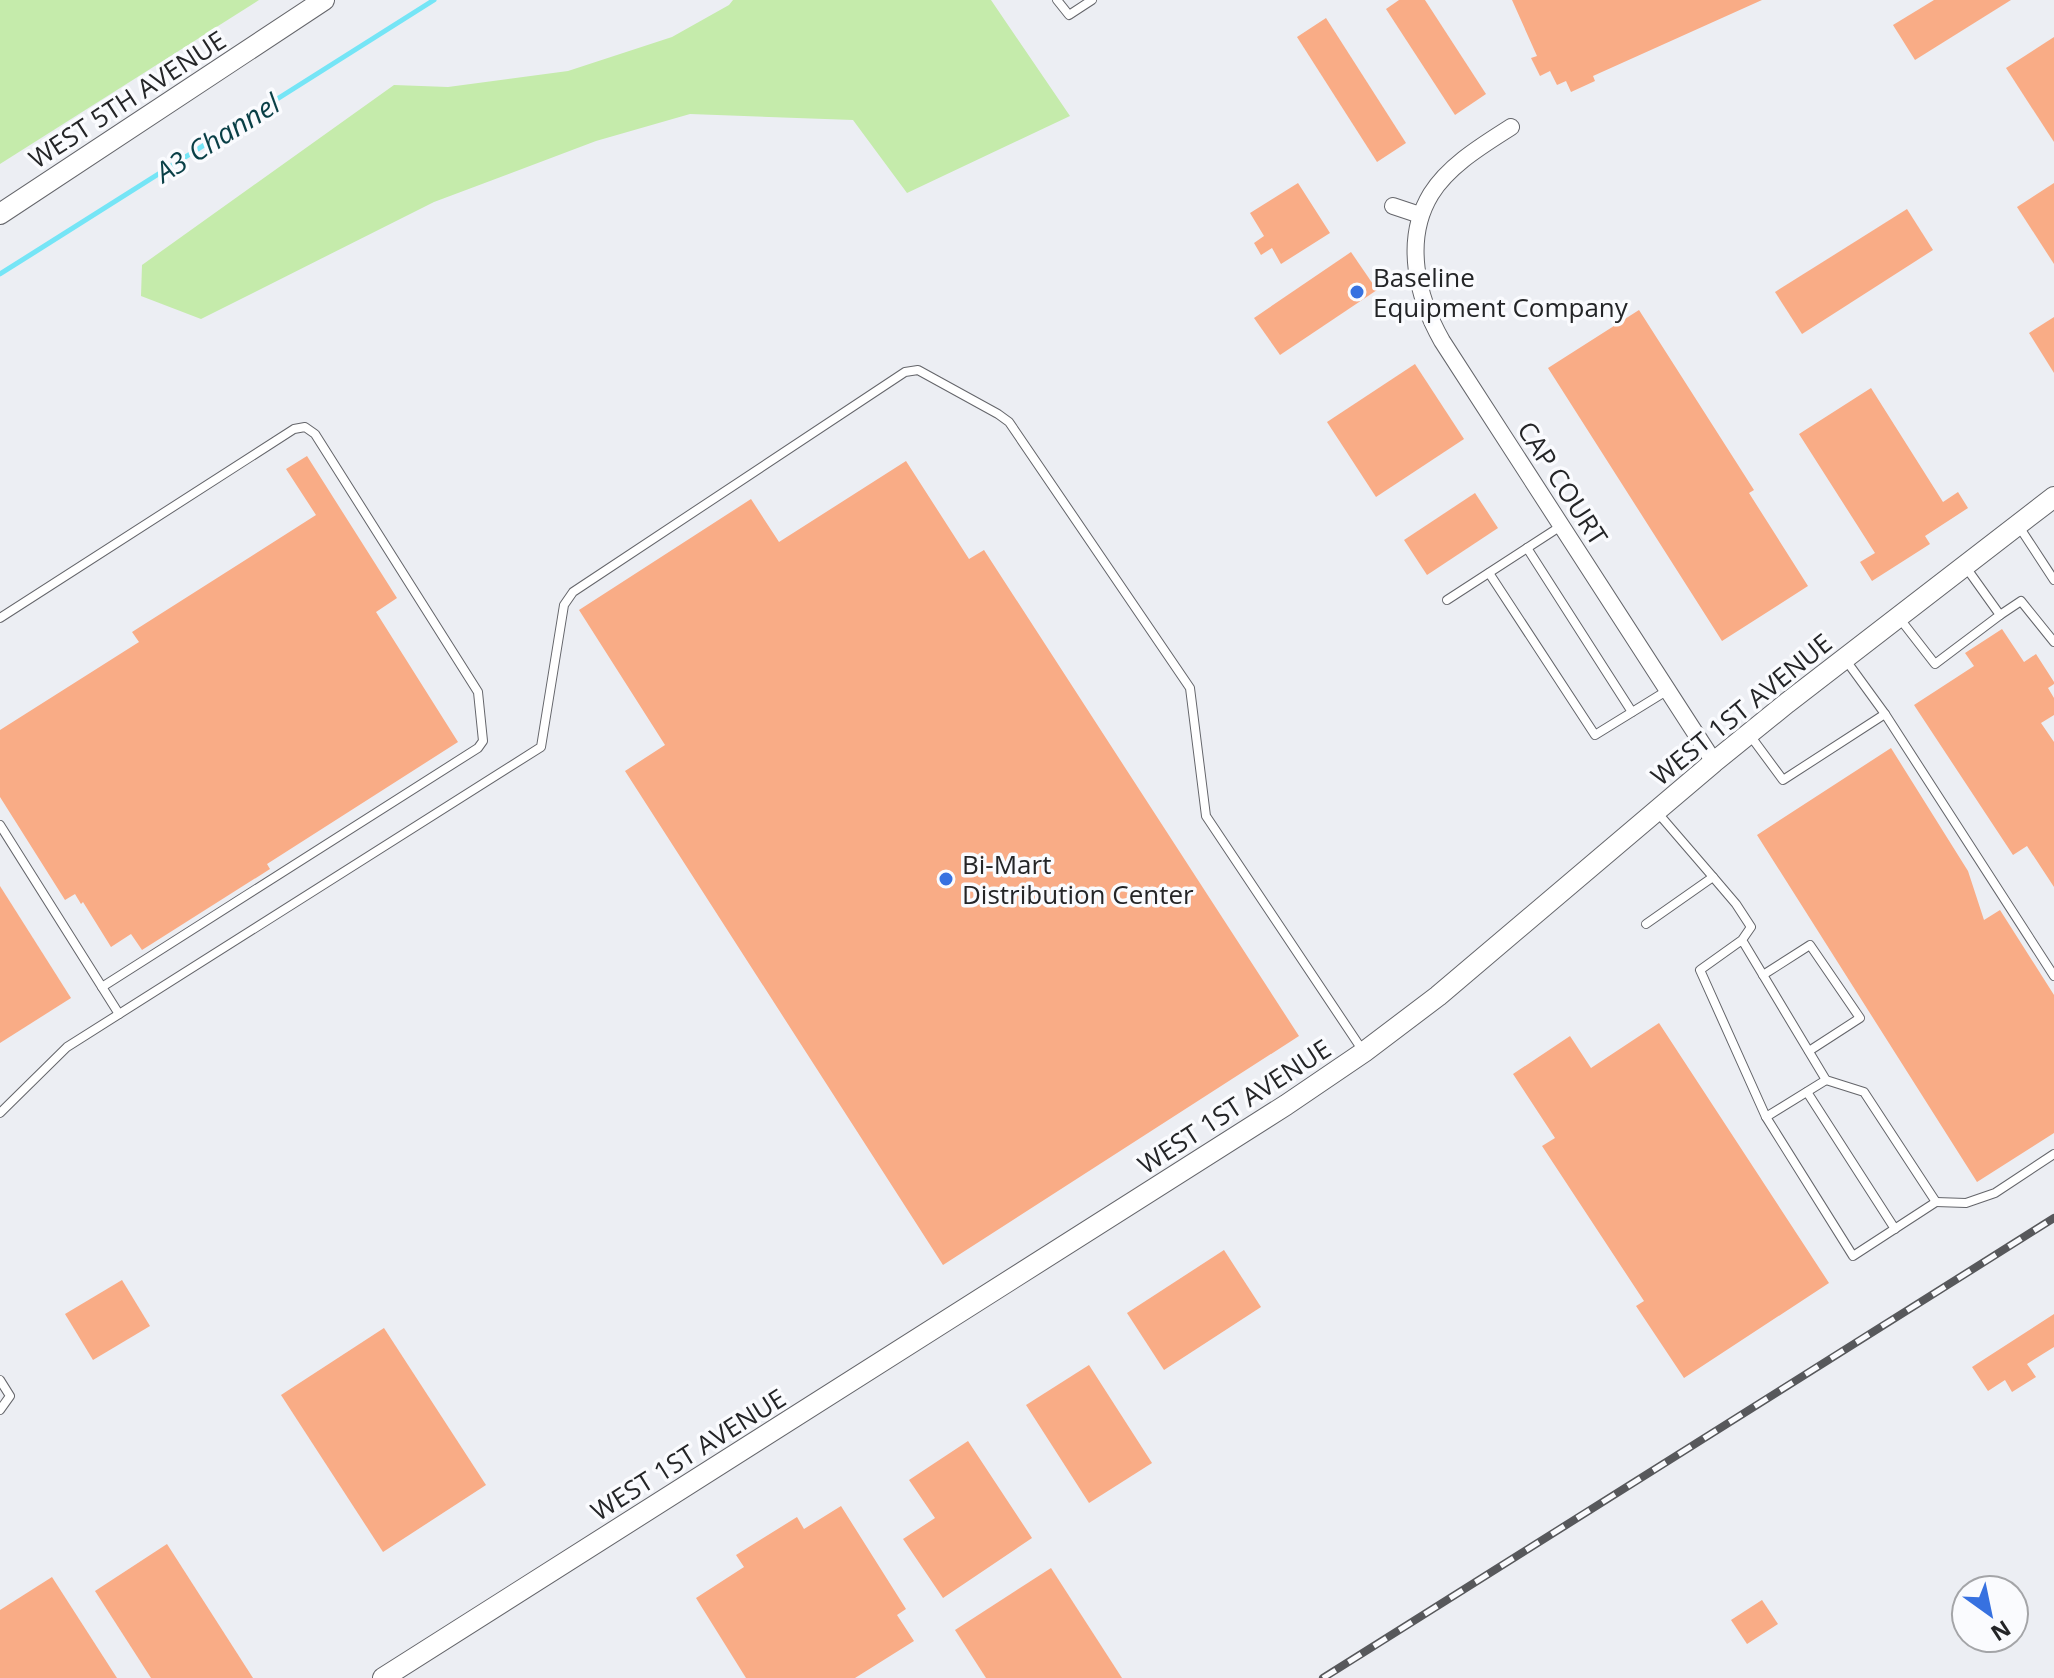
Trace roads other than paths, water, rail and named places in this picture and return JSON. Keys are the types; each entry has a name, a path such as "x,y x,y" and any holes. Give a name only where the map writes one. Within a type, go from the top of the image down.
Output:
{"street":[{"name":"WEST 5TH AVENUE","path":"0,214 324,0"},
{"name":"CAP COURT","path":"1511,127 1474,151 1432,192 1420,215 1415,245 1420,289 1433,325 1714,762"},
{"path":"1393,206 1420,215"},
{"name":"WEST 1ST AVENUE","path":"383,1678 1286,1105 1364,1052 1438,996 1714,762 2054,497"}],"lane":[{"path":"1057,0 1069,15 1092,0"},
{"path":"0,1113 67,1047 541,747 564,605 573,592 905,372 918,370 1009,422 1190,688 1206,816 1364,1052"},
{"path":"0,618 294,429 305,427 315,434 478,692 483,741 478,748 102,987"},
{"path":"2018,524 2054,580"},
{"path":"1447,600 1562,526"},
{"path":"1527,548 1632,712"},
{"path":"1965,565 2000,615"},
{"path":"1489,573 1595,735 1668,690"},
{"path":"1899,617 1935,664 2021,601 2054,642"},
{"path":"1845,659 1885,714 2054,976"},
{"path":"1749,734 1783,780 1885,714"},
{"path":"1656,811 1736,904 1751,927 1742,940 1700,970 1766,1117 1853,1256 1936,1202 1966,1203 1995,1193 2054,1154"},
{"path":"0,825 119,1014"},
{"path":"1646,924 1713,877"},
{"path":"1742,940 1826,1080 1864,1092 1936,1202"},
{"path":"1763,975 1810,945 1860,1018 1809,1051"},
{"path":"1766,1117 1826,1080"},
{"path":"1807,1092 1895,1229"},
{"path":"0,1380 10,1396 0,1410"}],"waterway":[{"name":"A3 Channel","path":"0,274 434,0"}],"railway":[{"path":"1323,1678 2054,1218"}],"place":[{"name":"Baseline Equipment Company","path":"1357,292"},
{"name":"Bi-Mart Distribution Center","path":"946,879"}]}
